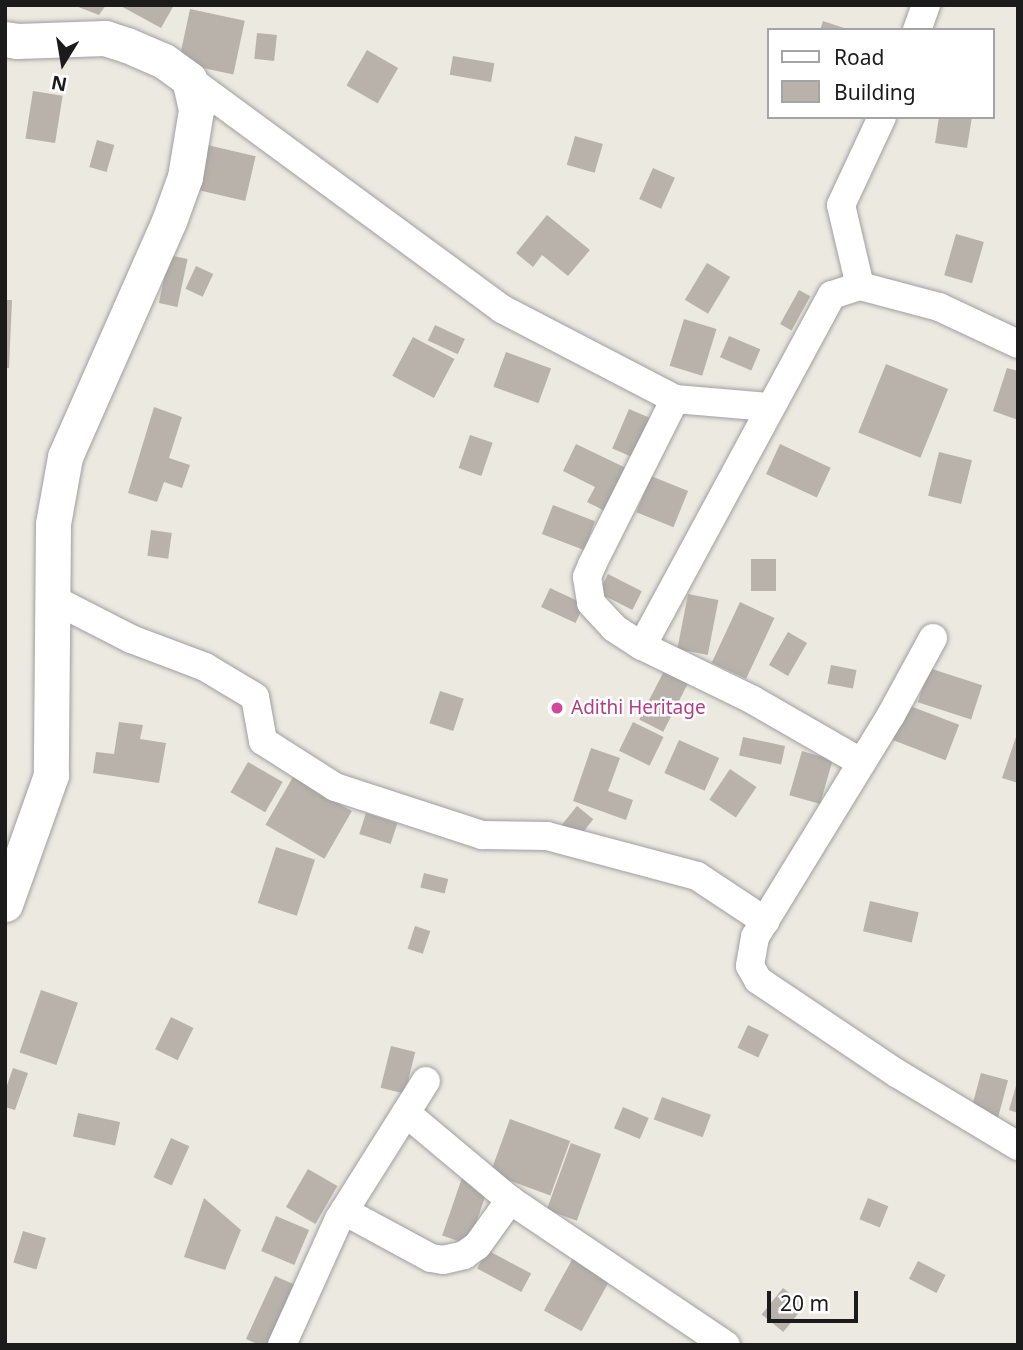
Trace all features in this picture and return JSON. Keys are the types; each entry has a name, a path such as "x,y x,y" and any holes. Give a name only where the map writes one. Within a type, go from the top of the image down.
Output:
{"street":[{"path":"918,28 926,5"},
{"path":"5,39 18,41 106,38 148,53 189,79 502,309 675,399 769,407"},
{"path":"5,904 51,775 53,524 65,457 92,400 117,333 145,281 185,177 197,110 189,79"},
{"path":"860,286 841,205 881,119"},
{"path":"642,646 832,295 860,286 939,307 1018,344"},
{"path":"675,399 604,536 587,577 592,603 614,628 642,646 753,700 861,762"},
{"path":"51,598 131,639 205,667 255,697 264,741 335,787 482,835 547,836 697,876 765,921"},
{"path":"933,638 755,937 750,966 758,980 898,1074 1018,1146"},
{"path":"282,1345 304,1291 344,1211 426,1081"},
{"path":"406,1113 510,1200 726,1345"},
{"path":"344,1211 431,1258 443,1260 464,1255 477,1246 510,1200"}],"building":[{"path":"73,5 106,5 99,15"},
{"path":"119,5 174,5 161,28"},
{"path":"190,9 245,21 233,74 179,63"},
{"path":"823,21 844,28 821,28"},
{"path":"257,33 277,35 274,61 254,59"},
{"path":"367,50 398,68 378,104 346,86"},
{"path":"453,56 494,63 491,82 450,75"},
{"path":"33,91 63,96 55,143 25,138"},
{"path":"939,119 972,119 967,148 935,143"},
{"path":"575,136 603,144 595,173 567,165"},
{"path":"97,140 114,145 107,172 89,167"},
{"path":"203,144 256,156 245,201 193,189"},
{"path":"653,168 675,178 661,209 639,199"},
{"path":"547,215 590,250 568,276 542,255 533,267 516,253"},
{"path":"956,234 984,242 972,283 944,275"},
{"path":"169,255 188,259 177,307 159,303"},
{"path":"707,263 730,277 708,314 685,300"},
{"path":"196,266 213,274 203,297 185,289"},
{"path":"799,290 810,296 791,330 780,324"},
{"path":"5,300 12,300 9,368 5,368"},
{"path":"684,319 717,329 702,376 670,366"},
{"path":"435,325 465,339 458,354 428,340"},
{"path":"729,336 760,349 751,370 720,357"},
{"path":"413,337 454,359 434,398 392,376"},
{"path":"506,352 551,368 538,403 493,387"},
{"path":"886,364 948,389 920,458 858,433"},
{"path":"1007,368 1018,371 1018,420 993,411"},
{"path":"154,407 182,417 169,458 190,465 182,488 164,482 157,502 128,493"},
{"path":"629,409 655,420 638,460 612,449"},
{"path":"470,435 493,443 481,476 459,468"},
{"path":"576,444 626,468 605,511 587,502 595,487 563,471"},
{"path":"780,444 831,468 817,498 766,474"},
{"path":"939,452 972,460 961,504 928,496"},
{"path":"651,476 688,491 673,527 636,512"},
{"path":"553,505 595,521 584,550 542,534"},
{"path":"151,530 172,533 168,559 147,556"},
{"path":"751,559 776,559 776,591 751,591"},
{"path":"608,574 642,591 632,610 598,593"},
{"path":"550,588 584,604 576,623 541,607"},
{"path":"688,594 718,600 708,655 677,649"},
{"path":"740,602 774,618 746,679 712,663"},
{"path":"788,632 807,643 788,676 769,665"},
{"path":"831,665 857,670 853,689 827,684"},
{"path":"666,667 690,679 663,732 639,720"},
{"path":"929,668 982,685 971,720 918,702"},
{"path":"440,691 464,699 453,731 429,723"},
{"path":"905,704 959,725 946,760 891,739"},
{"path":"119,722 143,725 140,739 166,743 159,783 93,773 96,752 114,754"},
{"path":"633,722 664,737 650,766 619,751"},
{"path":"1018,734 1018,783 1002,778"},
{"path":"743,737 785,746 781,765 739,756"},
{"path":"679,740 719,758 705,791 664,773"},
{"path":"591,748 620,758 608,791 633,800 626,820 573,801"},
{"path":"802,751 833,760 820,804 789,795"},
{"path":"248,762 283,782 265,812 230,792"},
{"path":"730,769 757,787 736,818 709,800"},
{"path":"293,777 352,811 324,859 266,825"},
{"path":"577,806 593,819 577,839 561,826"},
{"path":"366,813 397,823 391,844 359,834"},
{"path":"276,847 315,860 297,916 258,903"},
{"path":"424,873 448,879 445,894 420,888"},
{"path":"870,901 919,912 912,942 863,931"},
{"path":"415,926 430,931 423,954 408,949"},
{"path":"41,990 78,1003 56,1065 20,1052"},
{"path":"171,1017 193,1028 178,1060 155,1049"},
{"path":"748,1025 769,1035 758,1057 737,1048"},
{"path":"391,1046 415,1052 405,1094 381,1088"},
{"path":"13,1068 28,1073 15,1110 5,1107 5,1091"},
{"path":"981,1073 1008,1080 997,1122 970,1115"},
{"path":"1018,1079 1018,1113 1009,1110"},
{"path":"662,1097 711,1115 703,1137 654,1120"},
{"path":"623,1107 649,1118 640,1139 614,1128"},
{"path":"78,1113 120,1122 115,1145 73,1136"},
{"path":"510,1119 570,1141 550,1195 490,1174"},
{"path":"171,1138 189,1146 172,1185 154,1177"},
{"path":"571,1143 601,1154 577,1221 547,1210"},
{"path":"308,1169 337,1186 315,1224 286,1207"},
{"path":"463,1175 489,1184 469,1245 442,1236"},
{"path":"204,1198 241,1230 225,1270 184,1257"},
{"path":"868,1198 888,1206 880,1228 859,1219"},
{"path":"276,1216 309,1230 294,1265 261,1251"},
{"path":"23,1231 46,1238 36,1270 13,1263"},
{"path":"487,1250 531,1273 521,1292 477,1269"},
{"path":"573,1258 611,1279 582,1331 544,1310"},
{"path":"918,1261 946,1275 937,1293 909,1279"},
{"path":"275,1276 300,1287 273,1345 259,1345 246,1339"},
{"path":"783,1288 805,1306 783,1332 762,1314"}],"place":[{"name":"Adithi Heritage","path":"557,708"}]}
